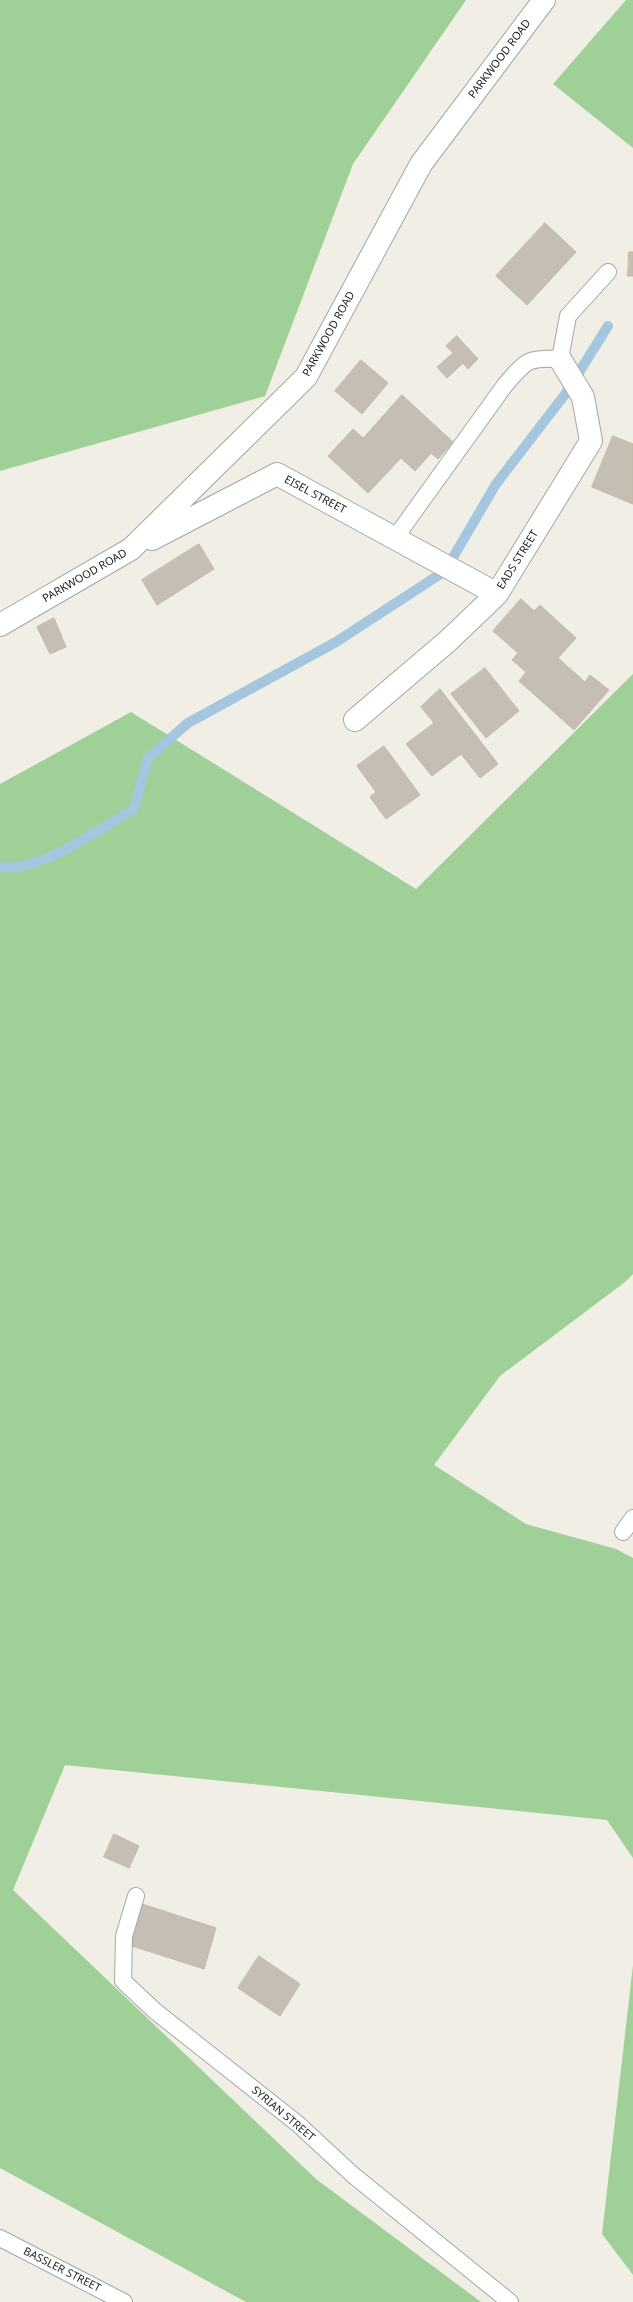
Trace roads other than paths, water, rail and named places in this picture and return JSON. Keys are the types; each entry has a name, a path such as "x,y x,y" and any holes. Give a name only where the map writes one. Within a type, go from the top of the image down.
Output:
{"street":[{"name":"PARKWOOD ROAD","path":"0,625 131,549 306,377 422,164 544,0"},
{"name":"EADS STREET","path":"355,720 449,640 497,594 591,442 582,397 560,359"},
{"name":"EISEL STREET","path":"131,549 277,474 497,594"}],"lane":[{"path":"395,538 505,385 524,364 537,358 560,359 568,316 608,272"},
{"path":"623,1532 633,1518"},
{"name":"SYRIAN STREET","path":"136,1896 124,1936 123,1981 155,2011 298,2124 352,2175 510,2302"},
{"name":"BASSLER STREET","path":"0,2238 124,2302"}],"waterway":[{"path":"0,867 16,867 33,863 51,856 87,837 134,809 148,758 188,723 336,642 445,571 496,484 566,393 608,326"}]}
